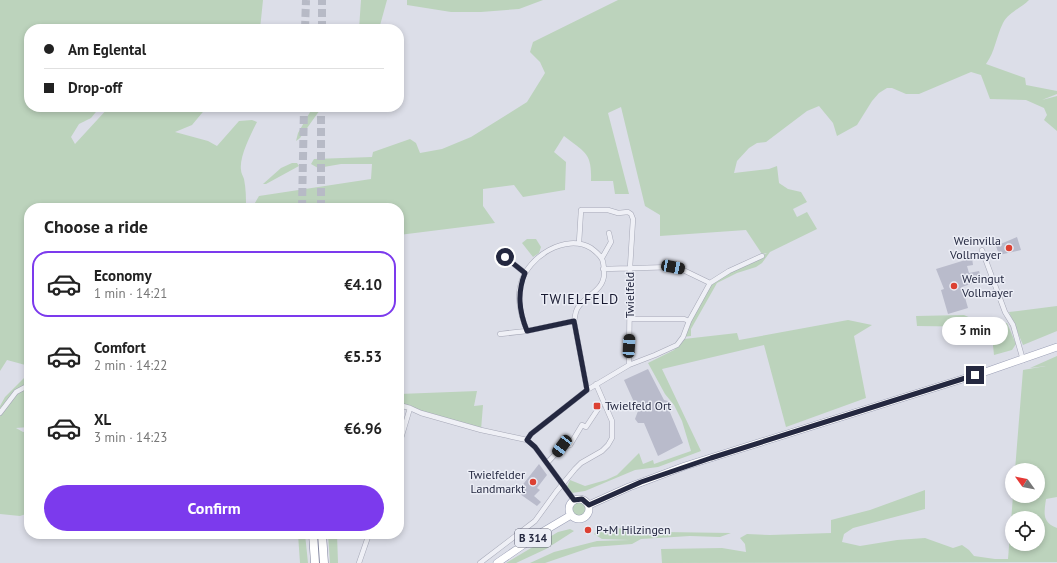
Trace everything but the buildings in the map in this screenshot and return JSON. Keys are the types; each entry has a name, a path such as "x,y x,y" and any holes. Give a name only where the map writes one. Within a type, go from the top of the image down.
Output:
{"highway":[{"path":"313,539 315,563"},
{"path":"322,539 324,563"}],"main road":[{"path":"589,505 641,482 711,458 1023,360 1057,346"},
{"path":"582,499 589,505 588,514 584,519 575,519 570,515 569,507 574,500 582,499"},
{"name":"B 314","path":"497,563 570,515"}],"street":[{"name":"Twielfeld","path":"579,243 581,210 608,210 618,213 628,212 631,214 633,219 630,268 629,365"},
{"path":"587,390 574,321 576,310 585,299 601,285 604,276 602,258 611,242 609,233"},
{"path":"527,331 519,302 520,284 532,262 554,248 579,243 595,251 602,258"},
{"path":"982,250 1005,312 1013,325 1023,360"},
{"path":"498,255 505,257 525,273"},
{"path":"527,440 531,434 596,384 629,365 677,345 683,337 689,321 710,283 717,277 762,256"},
{"path":"603,269 673,267 681,269 710,283"},
{"path":"630,319 689,321"},
{"path":"500,334 527,331 574,321"},
{"path":"480,563 535,521 562,484 582,463 602,451 608,445 612,438 612,421 596,384"},
{"path":"0,413 16,392 24,388"},
{"path":"404,406 421,414 481,430 527,440 547,463 574,500"},
{"path":"547,463 562,446 570,445 582,425 586,427 600,406"},
{"path":"404,428 410,408"},
{"path":"359,563 367,539"}],"green space":[{"path":"0,0 263,0 261,24 24,24 24,112 96,112 91,118 79,124 71,137 75,144 104,112 203,112 192,125 175,132 208,141 217,146 239,121 252,120 257,122 246,146 241,165 245,186 246,203 24,203 24,365 7,360 0,371"},
{"path":"361,0 387,0 380,24 359,24"},
{"path":"407,0 543,0 519,9 481,12 451,12 407,5"},
{"path":"618,0 1029,0 1005,19 986,64 1025,78 1026,85 1057,91 1057,94 1042,100 1057,96 1057,131 1044,120 1047,115 1044,108 1026,100 990,99 981,75 971,72 919,94 906,94 892,88 887,88 879,93 872,101 857,125 837,136 833,123 819,106 807,111 766,142 757,143 749,148 737,161 734,173 769,169 777,166 779,183 788,189 801,192 807,202 793,209 797,217 807,212 817,229 770,252 762,263 756,267 737,273 717,283 691,329 691,336 683,337 710,283 767,253 762,254 746,230 660,236 660,215 645,206 621,107 608,113 629,194 615,194 613,181 591,181 590,164 586,154 564,136 554,152 566,162 565,190 523,197 514,185 483,189 483,206 495,223 404,234 404,203 255,203 259,196 371,179 372,164 341,164 318,168 311,164 314,159 372,157 373,152 410,139 416,143 420,153 442,149 471,137 527,102 545,73 540,62 530,52 533,42"},
{"path":"310,112 318,112 300,138 296,141 298,133"},
{"path":"292,163 297,163 299,166 266,184 263,184 281,168"},
{"path":"527,239 536,239 541,247 539,253 533,257 522,243"},
{"path":"1057,306 1057,331 1023,345 1009,312"},
{"path":"964,315 991,327 917,326 916,316"},
{"path":"848,320 872,325 854,336 866,398 786,427 764,345 662,369 701,451 658,467 635,470 585,491 572,493 567,487 570,480 585,486 617,475 639,453 643,464 653,460 654,464 691,451 682,421 648,363 674,350 684,339 737,333 739,340"},
{"path":"1007,323 1016,344 1012,350 994,355 991,327"},
{"path":"1057,356 1057,497 1046,499 1045,513 1045,511 1012,511 1012,503 1045,503 1045,463 1016,463 1023,370 1046,366 1030,368"},
{"path":"24,378 24,427 16,428 24,432 24,515 20,516 0,514 0,406 5,397"},
{"path":"477,391 474,406 483,405 481,430 404,407 404,394"},
{"path":"925,490 925,509 853,528 844,534 842,542 860,546 897,540 925,538 953,548 962,545 974,556 1008,559 1009,551 1045,551 1045,517 1052,526 1057,528 1057,562 662,563 661,549 722,548 746,552 745,544 740,538 747,534 770,535 831,533 831,520 870,510"},
{"path":"579,502 585,504 587,510 585,516 579,518 573,516 571,510 573,504"},
{"path":"632,528 662,532 731,533 720,537 690,536 641,539 632,544 592,547 545,563 530,563 554,552 597,541 630,540 602,539 594,534 599,529"},
{"path":"570,529 574,531 546,549 516,563 506,563 558,532"},
{"path":"298,539 306,539 308,563 300,563"},
{"path":"328,539 337,539 338,563 330,563"}],"tunnel":[{"path":"305,24 306,0"},
{"path":"322,0 322,24"},
{"path":"302,203 304,112"},
{"path":"321,112 321,203"}],"place":[{"name":"Weinvilla Vollmayer","path":"1009,248"},
{"name":"Weingut Vollmayer","path":"954,286"},
{"name":"Twielfeld Ort","path":"597,406"},
{"name":"Twielfelder Landmarkt","path":"533,482"},
{"name":"P+M Hilzingen","path":"588,530"}],"district":[{"name":"TWIELFELD","path":"580,299"}],"route":[{"path":"505,257 525,273 520,284 519,302 527,331 574,321 584,381 587,390 531,434 527,440 535,447 574,500 582,499 589,505 614,493 673,470 975,375"}]}
